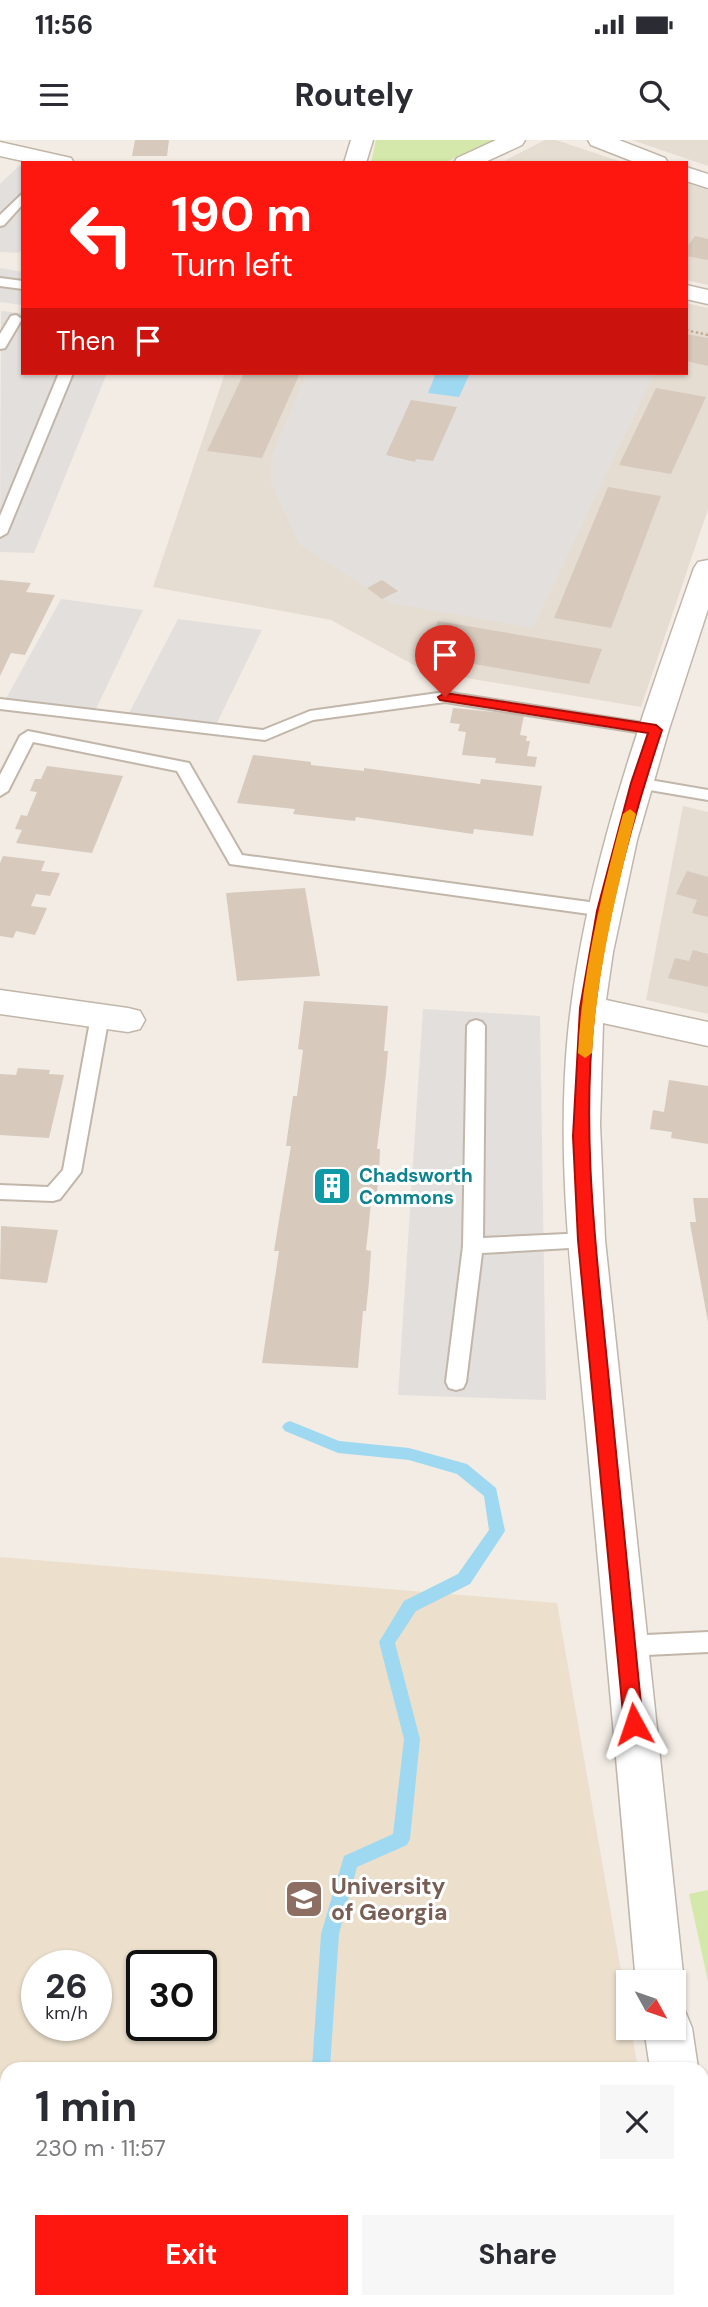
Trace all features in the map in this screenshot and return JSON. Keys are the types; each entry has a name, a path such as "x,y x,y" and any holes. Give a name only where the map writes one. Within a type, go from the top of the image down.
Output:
{"street":[{"path":"356,161 362,140"},
{"path":"469,161 514,140"},
{"path":"599,140 652,161"},
{"path":"0,149 54,161"},
{"path":"688,175 708,181"},
{"path":"688,292 708,297"},
{"path":"659,1970 586,1240 581,1136 587,1008 604,911 638,783 708,568"},
{"path":"0,1002 114,1018"},
{"path":"587,1008 708,1034"},
{"path":"670,2040 673,2062"}],"lane":[{"path":"0,222 21,199"},
{"path":"0,282 21,285"},
{"path":"0,316 19,320 0,345"},
{"path":"0,533 65,375"},
{"path":"0,704 265,735 310,716 445,697 656,730"},
{"path":"0,791 28,736 183,767 236,860 604,911"},
{"path":"638,783 708,795"},
{"path":"0,1192 53,1194 72,1172 114,1018"},
{"path":"456,1382 473,1246 476,1026"},
{"path":"473,1246 586,1240"},
{"path":"626,1646 708,1642"}],"path":[{"path":"688,330 708,335"}],"shaded area":[{"path":"545,140 556,140 619,161 504,161"},
{"path":"632,140 708,140 708,166"},
{"path":"21,166 21,251 18,253 0,252 0,184"},
{"path":"688,184 708,190 708,285 688,280"},
{"path":"0,268 21,272 21,305 0,302"},
{"path":"688,303 708,308 708,509 641,707 425,671 331,620 153,587 224,375 688,375"},
{"path":"1,311 21,313 21,375 106,375 34,553 0,552"},
{"path":"306,375 653,375 533,628 390,603 299,544 270,481 272,455"},
{"path":"61,599 143,610 93,715 3,704"},
{"path":"178,619 262,630 214,729 126,719"},
{"path":"683,806 708,812 708,1014 646,1000"},
{"path":"423,1009 540,1016 546,1400 398,1395"},
{"name":"University of Georgia","path":"0,1557 557,1603 621,1970 616,1970 616,2040 633,2040 637,2062 0,2062"}],"green space":[{"path":"376,140 494,140 448,161 371,161"},
{"path":"708,1890 708,1981 689,1894"}],"water":[{"path":"435,375 469,375 459,397 428,393"}],"building":[{"path":"135,140 169,140 167,156 132,156"},
{"path":"695,236 708,239 708,260 688,256 688,245"},
{"path":"688,334 708,338 708,366 688,361"},
{"path":"243,375 299,375 262,458 207,451"},
{"path":"656,388 706,397 671,474 619,465"},
{"path":"411,400 457,407 433,461 416,459 415,462 386,455"},
{"path":"608,487 661,496 611,628 554,618"},
{"path":"0,580 31,583 26,592 55,595 25,655 11,653 0,676"},
{"path":"382,580 398,591 382,599 367,588"},
{"path":"438,621 602,649 589,684 422,655"},
{"path":"453,708 524,715 520,735 527,736 526,741 530,741 527,756 537,757 535,767 495,763 496,758 462,755 466,732 458,731 460,724 450,723"},
{"path":"253,755 311,762 311,765 364,771 364,768 480,784 481,779 542,786 533,836 474,829 473,834 356,817 355,821 293,814 295,809 237,803"},
{"path":"47,766 123,776 92,853 16,843 22,830 15,829 21,815 27,816 37,792 30,791 35,779 41,779"},
{"path":"3,856 45,861 41,871 60,873 50,896 36,894 31,906 47,908 35,935 16,931 13,938 0,936 0,863"},
{"path":"687,871 708,877 708,917 692,913 697,900 676,894"},
{"path":"305,888 320,976 237,981 226,893"},
{"path":"693,950 708,954 708,987 668,978 675,958 689,961"},
{"name":"Chadsworth Commons","path":"304,1001 388,1006 384,1051 388,1051 377,1149 380,1149 379,1171 376,1202 371,1201 366,1250 371,1251 369,1282 366,1311 363,1311 358,1368 262,1363 279,1251 274,1251 291,1146 286,1146 293,1096 297,1096 303,1050 298,1049"},
{"path":"18,1068 50,1070 49,1074 64,1075 49,1138 0,1135 0,1074 16,1075"},
{"path":"669,1080 708,1086 708,1144 671,1138 672,1132 650,1129 653,1110 664,1112"},
{"path":"693,1198 708,1198 708,1322 690,1222 696,1222"},
{"path":"1,1226 58,1230 47,1283 0,1279"}],"waterway":[{"path":"290,1427 338,1447 409,1454 462,1469 491,1493 497,1531 464,1579 410,1606 387,1642 412,1739 401,1839 350,1862 330,1934 321,2062"}],"slow traffic":[{"path":"585,1053 587,1008 604,911 630,814"}],"place":[{"name":"Chadsworth Commons","path":"332,1186"},
{"name":"University of Georgia","path":"304,1899"}],"route":[{"path":"445,697 656,730 638,783 604,911 587,1008 581,1136 586,1240 634,1724"}]}
